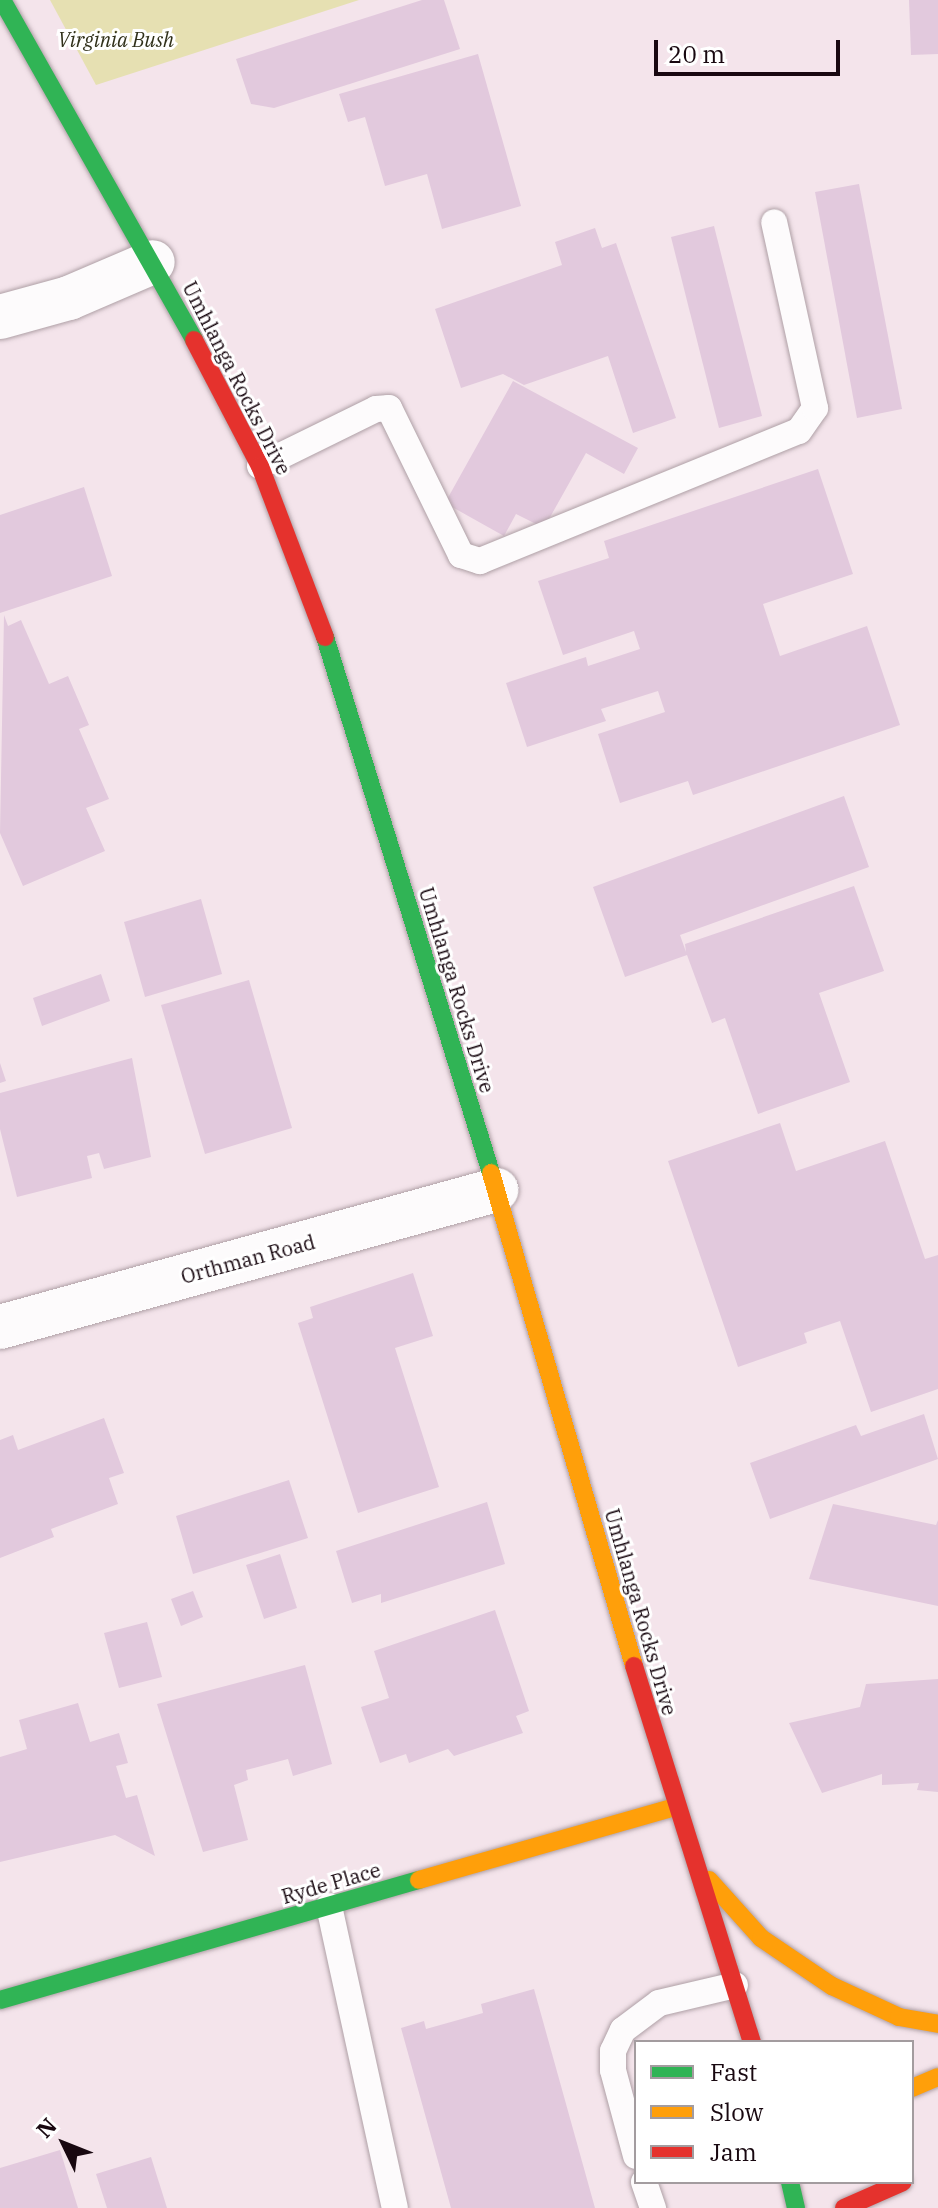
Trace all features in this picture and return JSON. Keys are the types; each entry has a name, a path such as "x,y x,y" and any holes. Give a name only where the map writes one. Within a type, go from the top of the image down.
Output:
{"main road":[{"name":"Umhlanga Rocks Drive","path":"2,0 153,262 260,466 310,588 496,1190 675,1807 702,1873 751,2040"},
{"name":"Ryde Place","path":"0,2000 675,1807"},
{"path":"702,1873 761,1938 832,1986 899,2017 938,2024"},
{"path":"914,2087 938,2077"},
{"path":"790,2184 796,2208"},
{"path":"844,2208 898,2184"}],"street":[{"path":"0,317 69,298 153,262"},
{"name":"Orthman Road","path":"0,1327 496,1190"}],"lane":[{"path":"260,466 376,409 389,408 399,419 461,555 480,561 799,431 815,408 774,222"},
{"path":"329,1906 395,2208"},
{"path":"634,2149 613,2070 613,2051 623,2030 659,2003 735,1985"},
{"path":"645,2184 653,2208"}],"green space":[{"name":"Virginia Bush","path":"50,0 359,0 96,85"}],"building":[{"path":"422,0 444,0 460,49 274,108 251,104 236,59"},
{"path":"909,0 938,0 938,54 911,55"},
{"path":"478,54 521,206 442,229 427,174 385,186 365,117 348,122 339,94"},
{"path":"859,184 902,409 857,418 815,192"},
{"path":"714,226 762,416 719,428 671,237"},
{"path":"595,228 602,248 616,243 676,418 633,433 608,356 524,385 503,374 461,388 435,309 562,265 555,242"},
{"path":"513,381 638,448 624,474 586,453 544,528 516,514 504,536 445,503"},
{"path":"818,469 853,574 763,604 780,656 867,626 900,725 693,795 688,781 620,803 598,734 665,712 658,691 601,709 606,721 527,747 506,683 586,657 588,666 640,649 634,631 563,655 538,581 609,558 604,541"},
{"path":"84,487 112,576 0,613 0,515"},
{"path":"4,615 8,626 21,620 49,684 68,676 89,725 79,729 109,799 86,808 105,851 23,886 0,833"},
{"path":"844,796 869,867 680,935 686,952 685,944 854,886 884,971 819,993 850,1082 758,1114 725,1018 712,1023 687,955 625,977 593,887"},
{"path":"201,899 222,974 145,997 124,922"},
{"path":"101,974 110,1001 42,1026 33,998"},
{"path":"249,980 292,1128 205,1154 161,1005"},
{"path":"132,1058 151,1157 104,1169 99,1153 87,1156 92,1178 17,1197 0,1129 0,1093"},
{"path":"0,1063 6,1081 0,1083"},
{"path":"780,1123 796,1171 885,1141 925,1259 938,1255 938,1389 871,1412 840,1321 804,1333 807,1343 738,1367 668,1161"},
{"path":"413,1273 433,1336 395,1348 439,1487 358,1513 298,1323 313,1318 310,1307"},
{"path":"924,1414 938,1459 770,1519 750,1463 856,1425 861,1436"},
{"path":"104,1418 124,1473 109,1478 118,1504 51,1529 54,1537 0,1558 0,1440 13,1435 18,1450"},
{"path":"289,1480 308,1538 193,1574 176,1516"},
{"path":"487,1502 505,1564 381,1603 381,1594 352,1603 336,1551"},
{"path":"833,1504 936,1525 938,1520 938,1606 809,1579"},
{"path":"280,1554 297,1608 264,1619 246,1565"},
{"path":"193,1591 203,1617 181,1626 171,1599"},
{"path":"495,1610 529,1711 516,1716 523,1733 454,1756 448,1749 409,1763 406,1754 380,1763 361,1707 389,1698 374,1651"},
{"path":"147,1622 162,1677 119,1688 104,1633"},
{"path":"305,1665 332,1764 293,1776 288,1759 246,1770 248,1780 234,1785 248,1840 203,1852 157,1704"},
{"path":"938,1679 938,1792 917,1790 919,1783 882,1785 882,1774 822,1793 789,1723 860,1707 866,1684"},
{"path":"78,1703 90,1742 119,1733 128,1763 116,1766 126,1798 137,1795 155,1856 115,1835 0,1862 0,1757 27,1749 19,1720"},
{"path":"534,1989 595,2208 451,2208 401,2028 424,2021 426,2029 483,2013 481,2004"},
{"path":"60,2150 78,2208 0,2208 0,2168"},
{"path":"151,2157 167,2208 107,2208 96,2174"}],"traffic: fast":[{"path":"2,0 194,340"},
{"path":"325,637 491,1173"},
{"path":"0,2000 419,1880"},
{"path":"790,2184 796,2208"}],"traffic: slow":[{"path":"491,1173 634,1666"},
{"path":"419,1880 675,1807"},
{"path":"709,1880 761,1938 832,1986 899,2017 938,2024"},
{"path":"914,2087 938,2077"}],"traffic: jam":[{"path":"194,340 260,466 325,637"},
{"path":"634,1666 751,2040"},
{"path":"844,2208 898,2184"}]}
